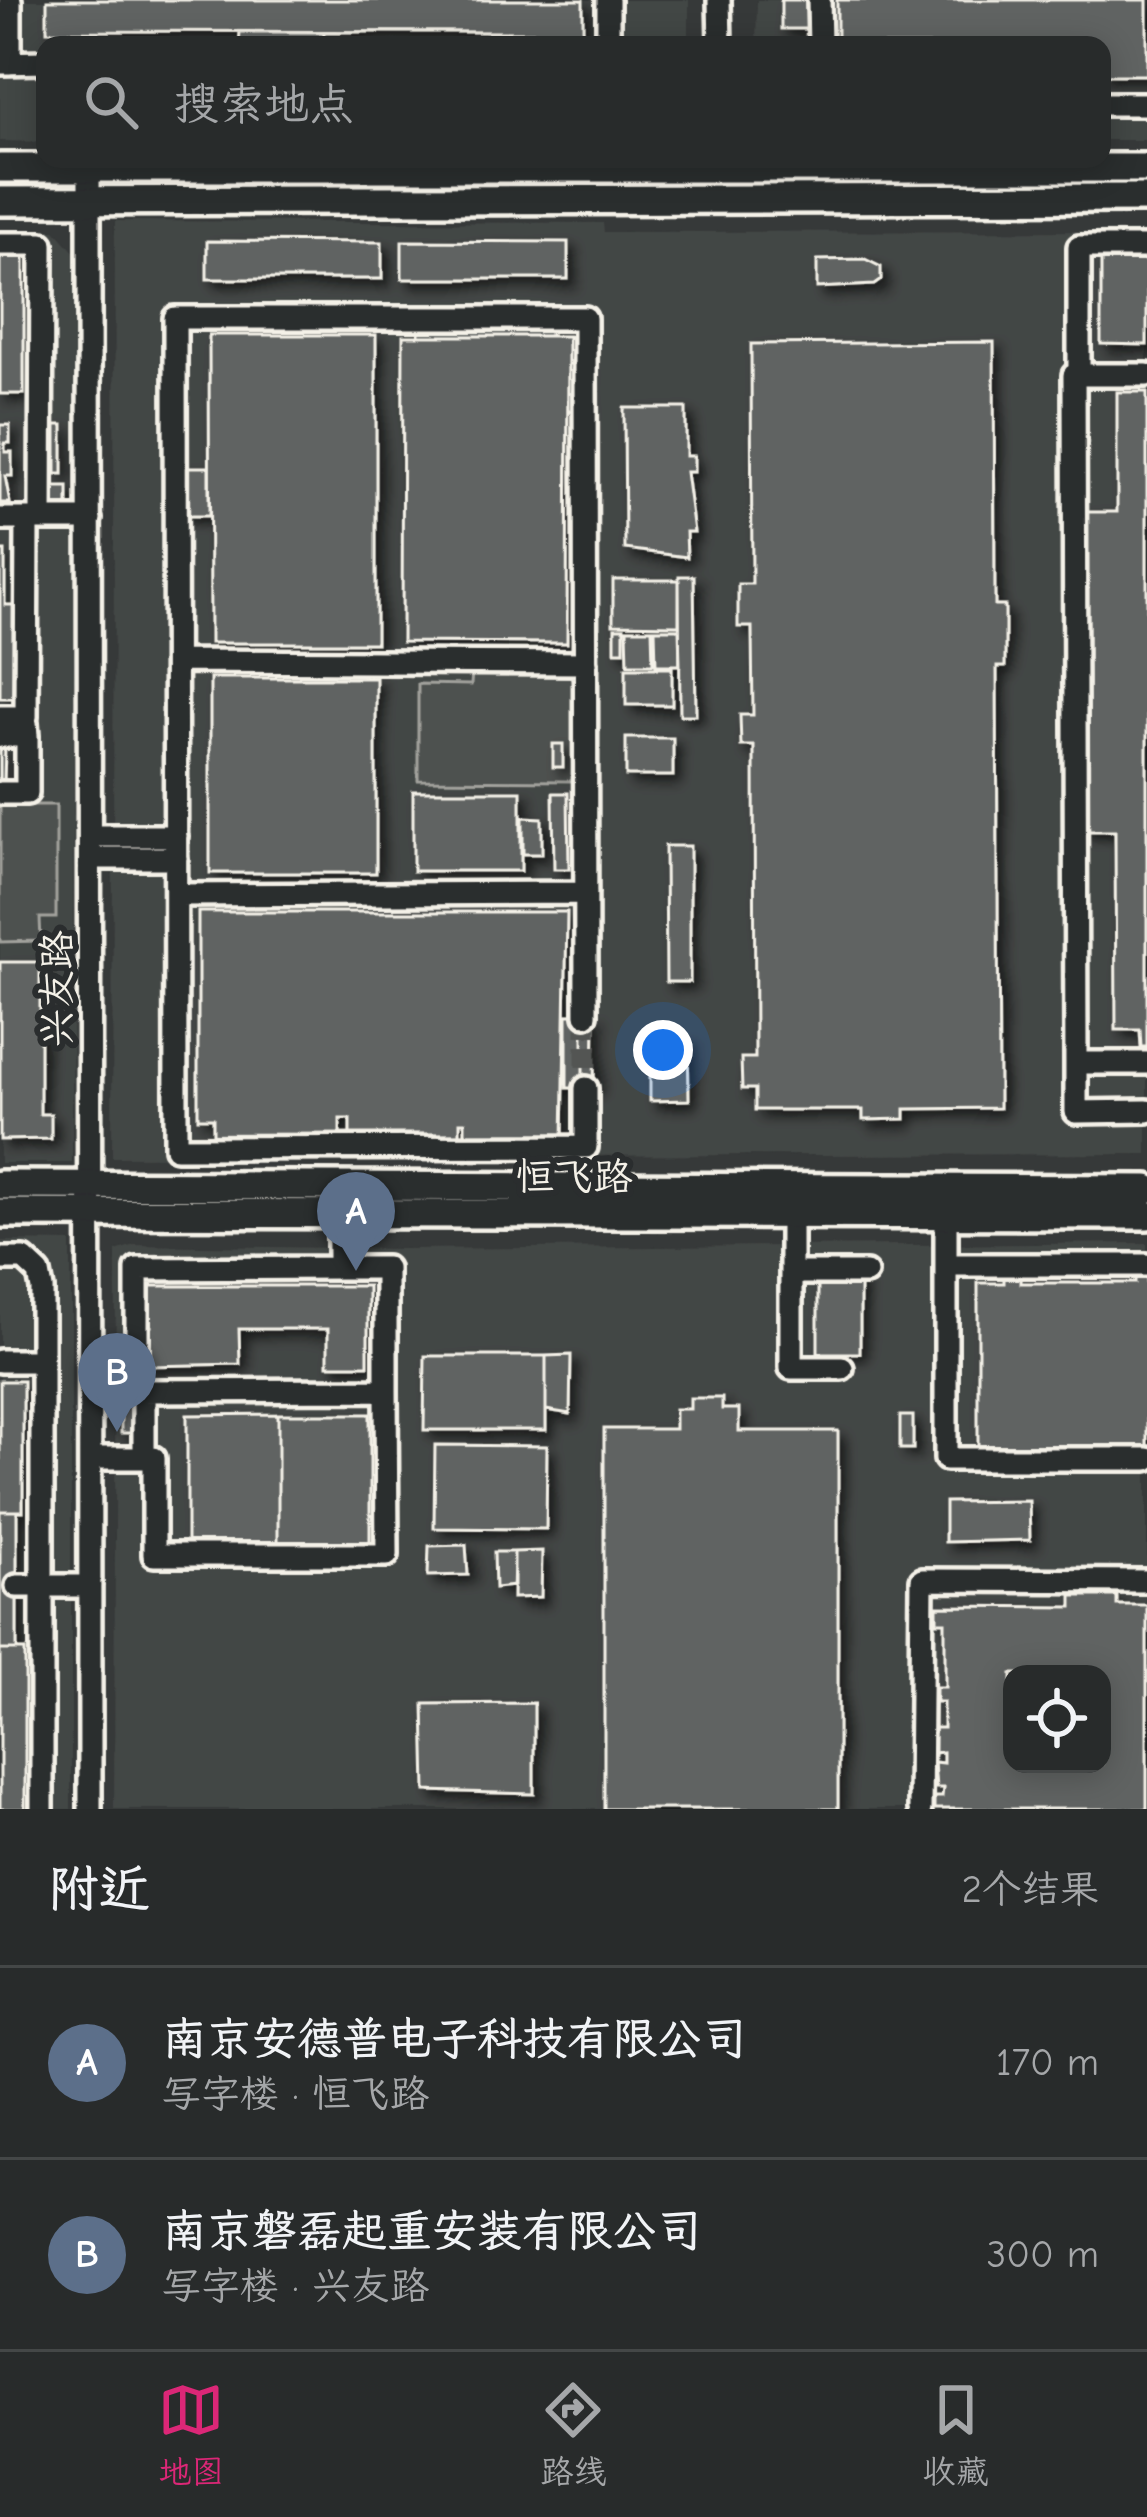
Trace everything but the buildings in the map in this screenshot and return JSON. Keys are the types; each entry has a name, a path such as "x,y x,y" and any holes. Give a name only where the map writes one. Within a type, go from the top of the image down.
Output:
{"main road":[{"path":"1111,167 1147,168"},
{"path":"0,168 88,168"},
{"path":"0,200 1147,198"},
{"name":"恒飞路","path":"0,1185 92,1200 339,1214 1147,1215"},
{"name":"恒飞路","path":"0,1213 92,1200 1147,1189"}],"street":[{"path":"10,0 5,63 36,62"},
{"path":"608,0 608,36"},
{"path":"719,0 720,36"},
{"path":"819,0 820,36"},
{"path":"1111,104 1147,104"},
{"name":"兴友路","path":"88,168 90,1809"},
{"path":"722,168 723,199"},
{"path":"0,244 42,244 26,793 0,793"},
{"path":"1079,375 1079,247 1147,247"},
{"path":"586,1015 586,318 175,318 176,1148 586,1148 586,1088"},
{"path":"1147,375 1073,375 1076,1112 1147,1112"},
{"path":"0,519 90,519"},
{"path":"176,661 586,663"},
{"path":"0,717 26,727"},
{"path":"0,736 26,727"},
{"path":"91,847 176,847"},
{"path":"176,895 586,893"},
{"path":"1076,1063 1147,1063"},
{"path":"339,1214 339,1268"},
{"path":"946,1214 946,1459 1147,1459"},
{"path":"791,1215 791,1368 842,1368"},
{"path":"0,1259 24,1259 39,1273 42,1809"},
{"path":"946,1264 1147,1264"},
{"path":"91,1458 154,1458 154,1555 386,1555 386,1390 386,1268 137,1269 137,1391 386,1390"},
{"path":"791,1273 866,1273"},
{"path":"0,1361 42,1360"},
{"path":"145,1391 145,1458"},
{"path":"920,1809 922,1580 1147,1581"},
{"path":"17,1586 90,1586"}],"shaded area":[{"path":"0,0 689,0 689,36 36,36 36,142 0,141"},
{"path":"757,0 1147,0 1147,140 1111,140 1111,36 756,36"},
{"path":"115,221 603,223 604,232 1147,231 1147,1154 112,1157"},
{"path":"0,230 55,230 76,254 72,1163 0,1163"},
{"path":"568,670 575,685 575,781 418,780 418,684 471,685 472,671"},
{"path":"0,805 56,805 56,918 40,918 41,941 0,942"},
{"path":"0,1241 71,1242 71,1809 0,1809"},
{"path":"1147,1243 1147,1809 114,1809 116,1251 134,1245 402,1249"}],"tunnel":[{"path":"586,1015 586,1088"}],"place":[{"name":"南京安德普电子科技有限公司","path":"356,1271"},
{"name":"南京磐磊起重安装有限公司","path":"117,1432"}]}
